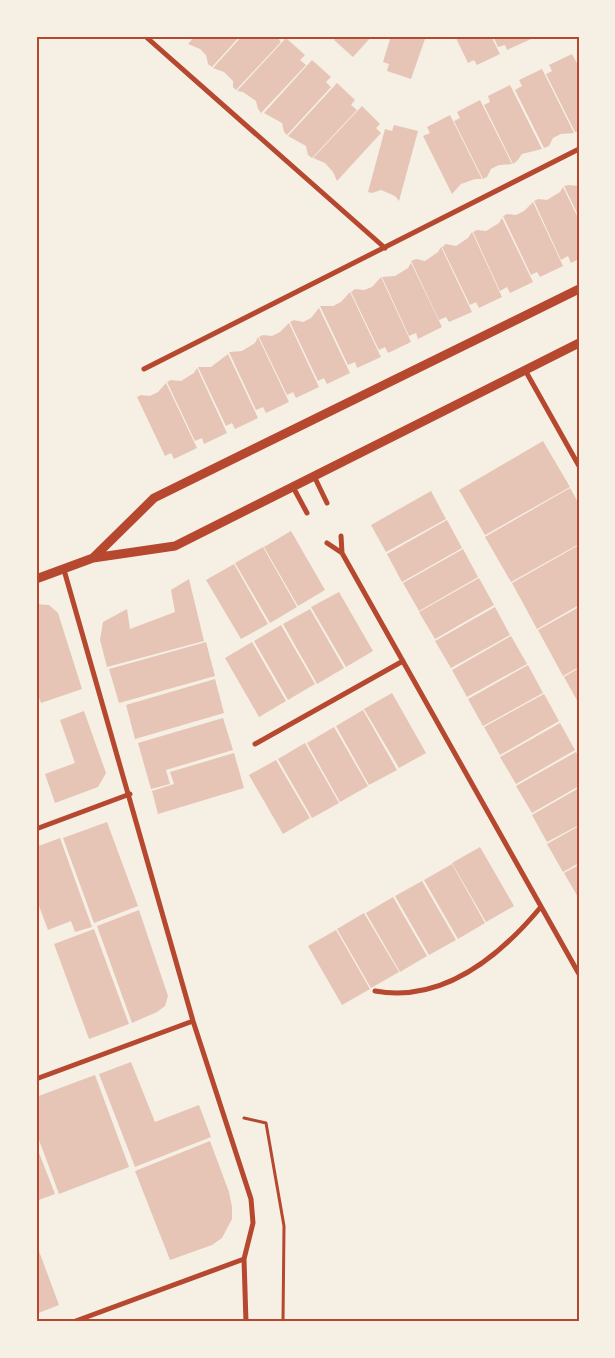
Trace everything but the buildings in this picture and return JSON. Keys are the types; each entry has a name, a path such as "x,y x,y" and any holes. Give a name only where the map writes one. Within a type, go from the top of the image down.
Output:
{"street":[{"path":"145,36 385,248"},
{"path":"144,369 579,150"},
{"path":"93,558 154,498 579,289"},
{"path":"36,579 93,558 175,546 579,343"},
{"path":"525,370 579,466"},
{"path":"314,476 326,503"},
{"path":"293,487 307,513"},
{"path":"341,536 342,553 540,908 579,974"},
{"path":"327,543 342,553"},
{"path":"64,570 130,794 193,1021 251,1199 251,1236 244,1258 246,1322"},
{"path":"255,744 403,661"},
{"path":"36,829 130,794"},
{"path":"375,991 403,995 436,988 454,980 494,954 540,908"},
{"path":"36,1079 193,1021"},
{"path":"73,1322 244,1258"}]}
